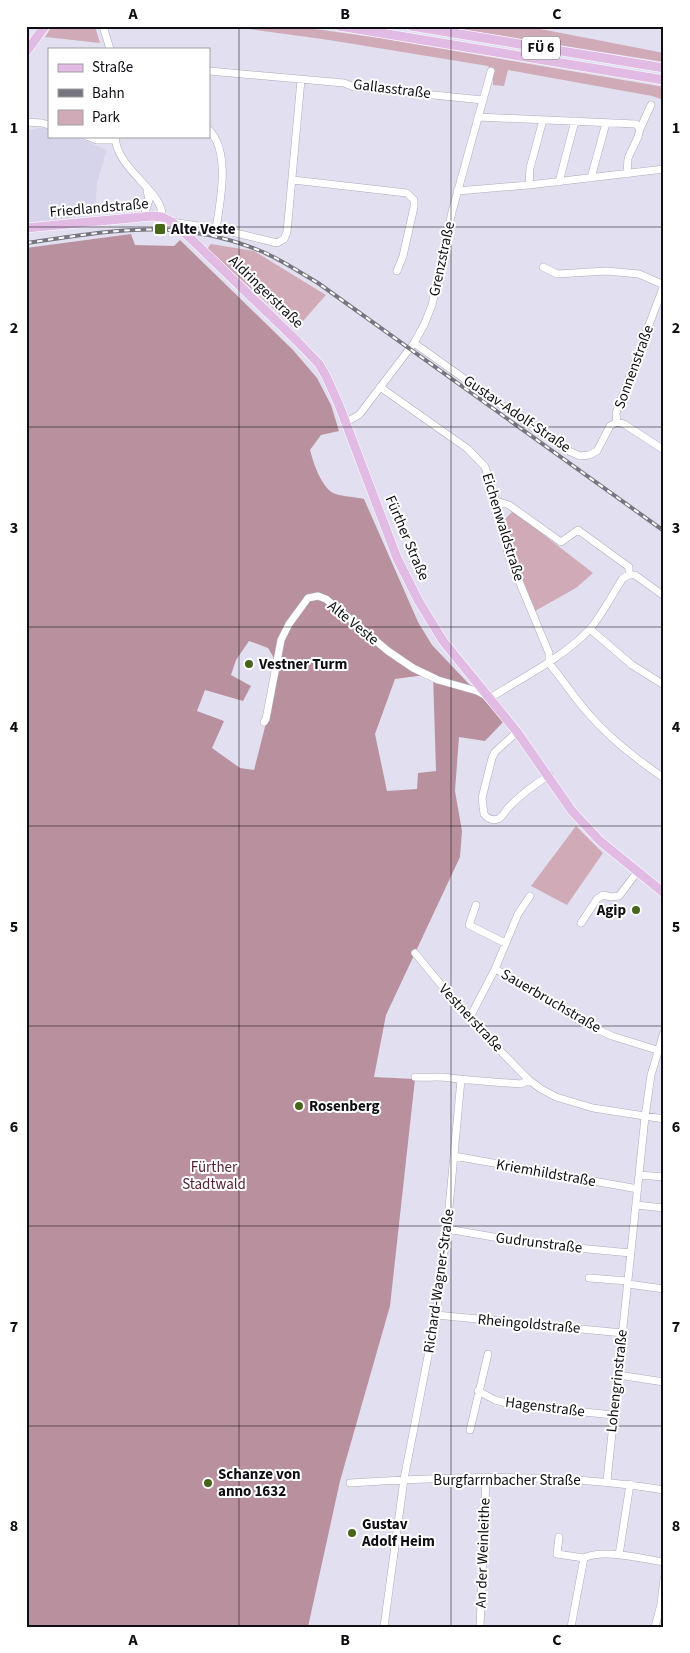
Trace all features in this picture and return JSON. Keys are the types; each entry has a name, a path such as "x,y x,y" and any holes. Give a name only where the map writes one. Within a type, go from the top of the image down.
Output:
{"main road":[{"path":"26,52 45,26"},
{"name":"FÜ 6","path":"339,26 664,80"},
{"name":"FÜ 6","path":"415,27 664,68"},
{"name":"Friedlandstraße","path":"26,228 144,216 162,217 172,222"},
{"name":"Aldringerstraße","path":"172,222 297,341"},
{"name":"Fürther Straße","path":"297,341 319,364 326,376 346,422 397,558 418,600 443,641 517,732 549,775 572,811 595,835 664,893"}],"street":[{"path":"103,26 110,48"},
{"name":"Gallasstraße","path":"210,71 334,82 354,87 483,100"},
{"name":"Grenzstraße","path":"346,422 359,415 414,342 424,325 432,305 457,191 490,71"},
{"path":"301,80 293,180 407,193 414,200 403,256 396,271"},
{"path":"627,174 628,158 651,105"},
{"path":"478,117 636,124 640,129"},
{"path":"530,185 530,168 544,120"},
{"path":"559,182 575,121"},
{"path":"26,122 48,125"},
{"path":"591,178 606,123"},
{"path":"210,132 219,148 222,169 222,191 216,229"},
{"path":"91,138 96,140 115,138 125,163 160,204 163,211 162,217"},
{"path":"457,191 559,182 664,169"},
{"name":"Friedlandstraße","path":"172,222 277,242 284,238 287,232 293,180"},
{"path":"144,216 149,198 146,188"},
{"path":"148,204 154,201 160,204"},
{"path":"543,267 556,274 606,271 639,274 664,285"},
{"name":"Sonnenstraße","path":"617,422 616,413 664,285"},
{"name":"Gustav-Adolf-Straße","path":"414,342 535,428 580,456 589,456 597,451 610,426 617,422"},
{"name":"Eichenwaldstraße","path":"380,387 468,449 485,467 496,501 508,557 549,653 549,663"},
{"path":"617,422 624,424 664,450"},
{"path":"496,501 510,505 561,542 578,530 635,576 664,596"},
{"path":"490,698 549,663 590,629 629,571"},
{"name":"Alte Veste","path":"264,722 281,640 289,624 308,598 318,596 326,599 388,651 413,668 438,680 478,691 490,698"},
{"path":"590,629 632,665 664,685"},
{"path":"549,663 587,713 635,759 664,778"},
{"path":"517,732 494,752 482,798 484,814 490,819 502,817 511,805 530,787 549,775"},
{"path":"581,923 597,899 603,895 619,896 638,871"},
{"path":"468,1020 495,969 518,914 530,896"},
{"path":"476,905 469,925 505,943"},
{"name":"Vestnerstraße","path":"415,953 468,1020 529,1080 556,1097 593,1108 664,1119"},
{"name":"Sauerbruchstraße","path":"495,969 534,990 580,1021 612,1036 661,1050"},
{"name":"Lohengrinstraße","path":"607,1481 645,1117 651,1076 661,1050 664,1032"},
{"path":"415,1077 472,1079 522,1084 529,1080"},
{"name":"Richard-Wagner-Straße","path":"384,1627 404,1480 436,1315 447,1229 461,1080"},
{"name":"Kriemhildstraße","path":"454,1156 638,1189"},
{"path":"639,1175 664,1177"},
{"path":"636,1205 664,1208"},
{"name":"Gudrunstraße","path":"447,1229 534,1244 631,1252"},
{"path":"589,1278 628,1282 664,1289"},
{"name":"Rheingoldstraße","path":"436,1315 622,1333"},
{"path":"470,1430 488,1354"},
{"path":"618,1375 664,1382"},
{"name":"Hagenstraße","path":"478,1391 496,1400 514,1405 614,1415"},
{"name":"Burgfarrnbacher Straße","path":"350,1483 404,1480 549,1478 607,1481 664,1490"},
{"name":"An der Weinleithe","path":"480,1627 486,1479"},
{"path":"619,1555 630,1484"},
{"path":"559,1536 557,1554 584,1558 597,1554 619,1555 664,1562"},
{"path":"571,1627 584,1558"},
{"path":"655,1627 661,1604 664,1578"}],"shaded area":[{"path":"48,128 48,138 79,138 107,150 97,183 95,215 26,223 26,131"}],"green space":[{"path":"52,26 95,26 100,43 45,37"},
{"path":"227,26 294,26 379,38 664,87 664,100 652,96 508,70 504,86 493,85 493,70 488,66 329,40"},
{"path":"442,26 525,26 664,53 664,62"},
{"name":"Fürther Stadtwald","path":"131,234 135,245 174,246 180,240 293,350 317,378 331,405 339,431 321,435 310,450 321,479 333,493 364,499 418,622 432,645 504,721 485,741 459,737 455,791 462,831 460,857 386,1015 374,1077 415,1079 390,1306 340,1481 308,1627 26,1627 26,248","holes":["249,641 268,648 280,668 254,770 240,768 212,748 224,721 197,711 205,690 243,701 251,686 231,675 236,660","433,674 436,771 418,773 417,789 387,791 375,734 395,679"]},
{"path":"211,244 254,251 326,295 296,329 207,249"},
{"path":"513,511 593,573 576,588 535,611 520,578 503,521"},
{"path":"576,826 603,853 567,905 531,886"}],"railway":[{"path":"26,243 115,231 171,230 199,233 228,240 266,253 318,283 664,531"}],"place":[{"name":"Alte Veste","path":"160,229"},
{"name":"Vestner Turm","path":"249,664"},
{"name":"Agip","path":"636,910"},
{"name":"Rosenberg","path":"299,1106"},
{"name":"Schanze von anno 1632","path":"208,1483"},
{"name":"Gustav Adolf Heim","path":"352,1533"}]}
